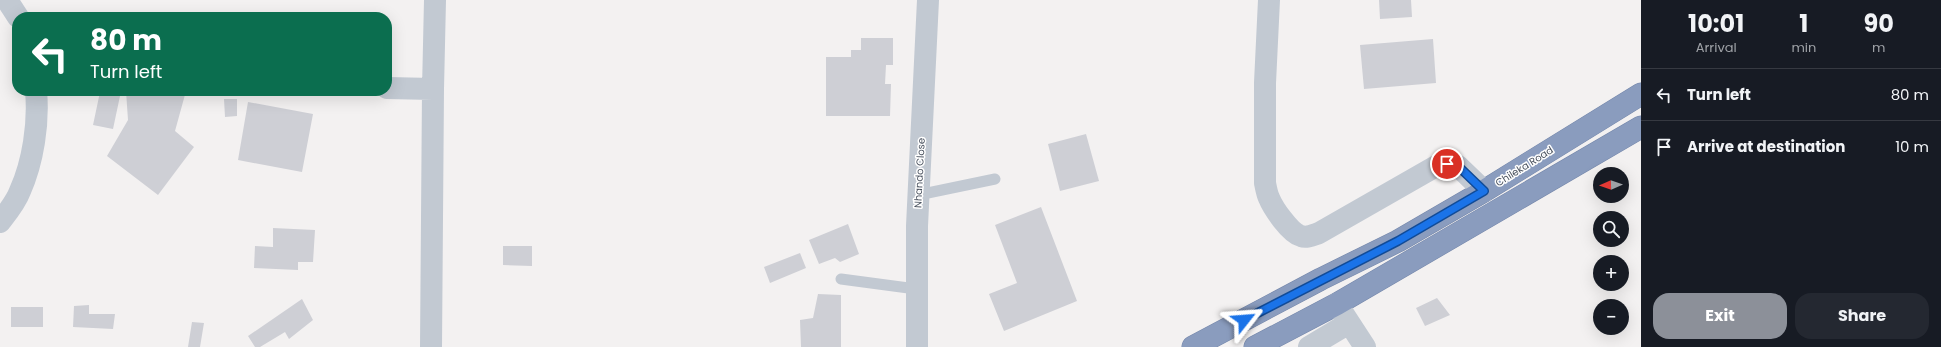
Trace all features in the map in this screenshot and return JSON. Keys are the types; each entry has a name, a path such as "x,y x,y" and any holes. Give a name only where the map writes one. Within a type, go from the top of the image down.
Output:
{"highway":[{"name":"Chileka Road","path":"1193,347 1321,279 1398,241 1484,191 1641,94"},
{"path":"1256,347 1337,304 1641,127"}],"street":[{"path":"7,0 15,12"},
{"path":"431,347 433,89 436,0"},
{"name":"Nhando Close","path":"917,347 916,289 918,195 928,0"},
{"path":"1269,0 1265,83 1265,183 1268,197 1276,211 1293,231 1299,236 1306,237 1319,233 1438,165 1458,166 1484,191"},
{"path":"392,88 433,89"},
{"path":"0,222 20,192 31,158 35,128 36,96"},
{"path":"1337,304 1365,347"},
{"path":"1309,347 1349,323"}],"lane":[{"path":"918,195 995,179"},
{"path":"841,279 916,289"}],"building":[{"path":"1379,0 1411,0 1412,17 1380,19"},
{"path":"861,38 893,38 893,65 886,65 885,84 891,84 890,116 826,116 826,57 851,57 851,50 861,50"},
{"path":"1433,39 1436,83 1364,89 1360,45"},
{"path":"99,96 120,96 113,129 93,125"},
{"path":"126,96 185,96 175,131 194,147 158,195 107,156 128,120"},
{"path":"224,99 237,99 237,116 225,117"},
{"path":"248,102 313,114 302,172 238,160"},
{"path":"1086,134 1099,181 1060,191 1048,144"},
{"path":"1041,207 1077,301 1004,331 989,294 1017,283 995,225"},
{"path":"848,224 859,254 840,262 835,258 819,264 809,240"},
{"path":"273,228 315,230 313,262 298,262 298,270 254,268 255,246 273,247"},
{"path":"503,246 532,246 532,266 503,265"},
{"path":"800,253 806,268 770,283 764,267"},
{"path":"818,294 841,295 841,347 801,347 800,320 813,318"},
{"path":"1437,298 1450,315 1425,326 1416,308"},
{"path":"302,299 313,320 289,339 285,332 260,347 255,347 248,336"},
{"path":"89,305 89,314 115,314 113,329 73,327 74,306"},
{"path":"11,307 43,307 43,327 11,327"},
{"path":"192,322 204,323 200,347 188,347"}],"route":[{"path":"1244,320 1321,279 1398,241 1484,191 1458,166 1447,164"}]}
